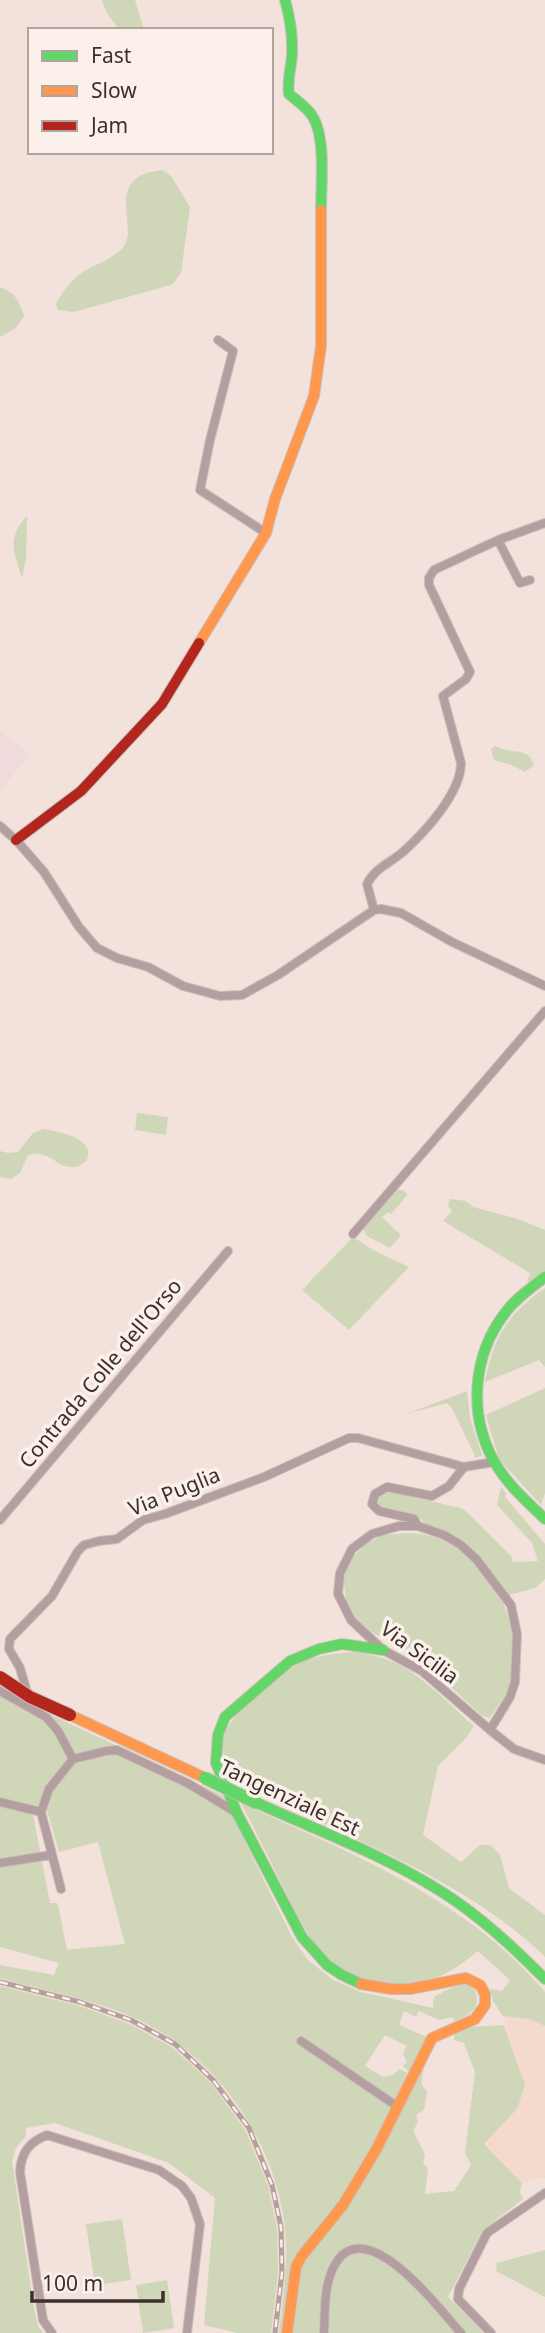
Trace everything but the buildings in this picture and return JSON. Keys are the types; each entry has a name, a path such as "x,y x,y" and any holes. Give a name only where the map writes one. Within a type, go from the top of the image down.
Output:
{"street":[{"path":"16,840 81,791 162,704 266,533 275,499 314,396 321,346 321,157 318,127 312,114 289,94 287,81 292,56 291,23 285,0"},
{"path":"218,340 233,351 200,490 266,533"},
{"path":"374,910 367,884 372,874 402,853 424,830 460,780 461,763 443,696 466,679 470,672 429,585 429,578 434,570 498,540 545,523"},
{"path":"498,540 520,583 530,580"},
{"path":"0,826 44,872 79,927 97,948 148,967 183,986 220,996 242,995 374,910 381,909 401,914 452,942 545,986"},
{"path":"353,1234 545,1011"},
{"name":"Contrada Colle dell'Orso","path":"0,1520 228,1251"},
{"path":"544,1519 494,1462 478,1419 477,1395 482,1357 490,1336 502,1316 528,1288 545,1277"},
{"name":"Via Puglia","path":"32,1709 20,1668 9,1649 10,1639 52,1596 78,1551 85,1545 117,1539 143,1520 264,1476 348,1438 358,1438 464,1467 494,1462"},
{"path":"418,1526 414,1519 379,1511 372,1504 375,1494 387,1487 432,1496 449,1486 464,1467"},
{"name":"Via Sicilia","path":"490,1730 510,1697 515,1682 517,1634 511,1605 494,1579 461,1545 444,1535 418,1526 399,1527 372,1534 352,1549 340,1573 338,1594 351,1620 383,1650 422,1671 490,1730 514,1749 545,1760"},
{"path":"287,2333 296,2267 301,2257 344,2205 376,2150 432,2038 480,2015 485,2006 486,1995 482,1987 470,1978 402,1990 361,1985 329,1968 313,1953 237,1813 216,1763 218,1735 225,1717 290,1661 319,1649 342,1644 383,1650"},
{"name":"Tangenziale Est","path":"0,1677 30,1697 405,1871 443,1893 492,1931 545,1979"},
{"path":"0,1691 46,1717 58,1731 74,1759"},
{"path":"61,1889 41,1812 49,1789 74,1759 117,1750 189,1784 237,1813"},
{"path":"0,1802 41,1812"},
{"path":"0,1863 51,1855"},
{"path":"300,2041 398,2107"},
{"path":"52,2333 43,2320 20,2172 20,2159 26,2149 35,2140 47,2135 159,2170 182,2186 191,2199 200,2224 187,2333"},
{"path":"491,2333 458,2299 459,2289 487,2233 545,2193"},
{"path":"324,2333 330,2276 337,2261 346,2253 359,2248 384,2255 399,2266 461,2333"}],"shaded area":[{"path":"0,731 30,754 0,791"},
{"path":"0,1978 81,1998 133,2016 178,2041 216,2077 252,2126 275,2183 285,2227 286,2273 279,2333 271,2333 278,2273 277,2228 245,2130 210,2082 173,2048 0,1986"},
{"path":"503,2016 529,2019 545,2026 545,2179 522,2183 484,2144 517,2109 524,2085"}],"green space":[{"path":"102,0 135,0 143,28 118,28"},
{"path":"162,170 171,176 190,207 181,273 173,284 74,312 58,310 56,304 73,280 114,256 124,246 128,234 126,198 131,184 143,175"},
{"path":"0,287 16,298 24,316 16,328 0,337"},
{"path":"27,516 26,559 22,578 14,539 20,524"},
{"path":"495,746 526,754 534,765 525,772 494,760 491,749"},
{"path":"137,1113 168,1117 166,1135 135,1130"},
{"path":"43,1129 80,1141 86,1146 87,1159 77,1166 67,1167 42,1154 28,1155 20,1173 11,1179 0,1177 0,1151 18,1152 33,1133"},
{"path":"396,1190 408,1194 391,1214 388,1212 382,1217 401,1235 390,1248 367,1236 362,1226"},
{"path":"450,1199 466,1201 473,1207 515,1218 545,1230 545,1272 527,1282 530,1273 443,1221 452,1211 448,1206"},
{"path":"353,1237 409,1267 349,1330 302,1290"},
{"path":"545,1288 545,1367 539,1360 485,1382 493,1352 504,1328 521,1308"},
{"path":"545,1388 545,1493 541,1505 499,1459 486,1415"},
{"path":"467,1391 470,1418 482,1455 476,1458 447,1403 406,1414"},
{"path":"501,1487 506,1493 505,1497 545,1544 545,1579 535,1588 509,1595 466,1542 425,1524 413,1515 384,1510 377,1500 380,1495 392,1492 460,1508 511,1556 513,1562 538,1561 532,1543 497,1505"},
{"path":"408,1533 433,1537 456,1548 477,1564 493,1584 505,1608 513,1633 515,1659 510,1684 490,1718 482,1716 419,1657 370,1631 347,1608 343,1575 351,1559 366,1544 383,1535"},
{"path":"356,1652 382,1658 408,1670 474,1726 438,1766 423,1835 461,1862 480,1845 491,1845 500,1855 509,1888 545,1915 545,1957 511,1927 435,1878 232,1778 223,1751 224,1739 228,1728 242,1709 281,1675 302,1662"},
{"path":"0,1685 47,1713 222,1795 292,1937 308,1960 333,1980 361,1992 433,2008 434,1997 449,1989 470,1985 474,1989 477,1996 476,2007 455,2021 452,2017 439,2020 419,2011 416,2017 404,2011 399,2025 427,2037 413,2069 408,2071 403,2066 407,2062 403,2054 407,2046 385,2035 365,2066 383,2077 393,2075 400,2069 407,2073 409,2078 341,2199 314,2237 294,2255 281,2333 286,2254 285,2227 279,2194 254,2131 236,2102 190,2053 163,2033 133,2017 84,2000 0,1978 0,1965 54,1975 59,1963 0,1947 0,1805 33,1815 50,1903 58,1905 67,1950 125,1944 98,1842 59,1852 47,1810 0,1797"},
{"path":"241,1803 404,1881 480,1930 514,1959 545,1992 545,2026 529,2019 503,2016 493,2001 490,1989 502,1991 510,1980 478,1951 440,1976 409,1984 373,1982 354,1976 337,1966 324,1954 301,1922"},
{"path":"0,1986 79,2006 129,2024 173,2048 210,2082 245,2130 268,2186 277,2228 278,2273 271,2333 237,2333 204,2325 215,2198 169,2163 55,2123 26,2128 26,2136 16,2148 12,2161 34,2309 38,2326 43,2333 0,2333"},
{"path":"504,2025 525,2085 517,2109 484,2144 522,2183 520,2192 523,2199 483,2230 448,2297 484,2333 290,2333 300,2267 348,2207 426,2058 421,2084 427,2092 424,2110 416,2115 418,2123 413,2130 425,2155 423,2163 428,2169 425,2194 454,2191 471,2165 465,2153 475,2072 464,2043 454,2040 455,2031 467,2027"},
{"path":"122,2219 131,2280 95,2285 86,2224"},
{"path":"545,2250 545,2297 496,2271 497,2263"},
{"path":"167,2280 174,2328 143,2333 136,2285"}],"railway":[{"path":"0,1982 80,2002 131,2020 175,2044 213,2080 249,2128 272,2185 281,2227 282,2273 275,2333"}],"traffic: fast":[{"path":"285,0 292,41 289,94 308,111 317,126 322,162 321,210"},
{"path":"545,1277 514,1303 494,1330 480,1367 477,1386 481,1426 495,1463 512,1486 545,1519"},
{"path":"361,1984 327,1965 302,1937 237,1813 216,1763 218,1735 225,1717 290,1661 319,1649 342,1644 383,1650"},
{"path":"205,1778 257,1803"},
{"path":"257,1803 374,1855 442,1892 496,1932 545,1979"}],"traffic: slow":[{"path":"199,643 266,533 275,499 314,396 321,346 321,210"},
{"path":"70,1715 205,1778"},
{"path":"287,2333 296,2267 343,2205 376,2150 432,2038 475,2019 485,2005 485,1994 480,1985 466,1978 410,1989 361,1984"}],"traffic: jam":[{"path":"16,840 81,791 162,704 199,643"},
{"path":"0,1677 30,1697 70,1715"}]}
